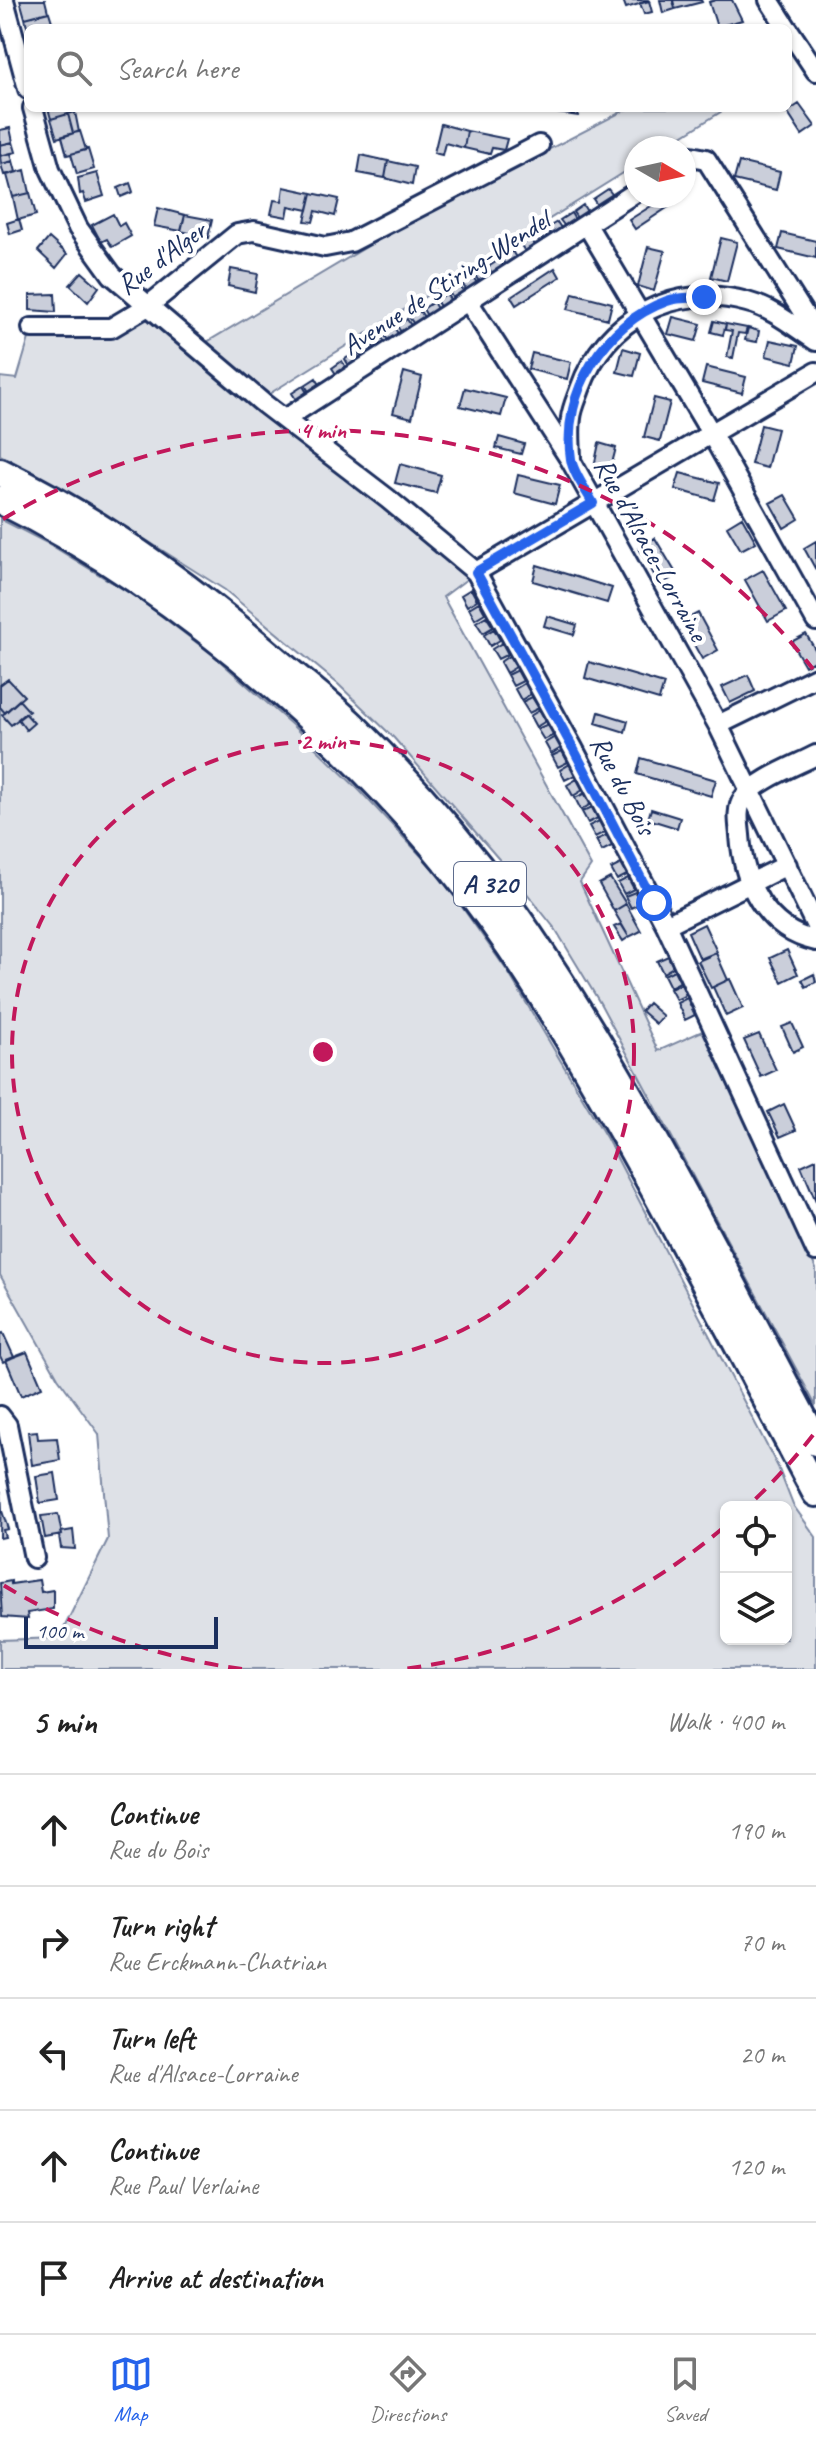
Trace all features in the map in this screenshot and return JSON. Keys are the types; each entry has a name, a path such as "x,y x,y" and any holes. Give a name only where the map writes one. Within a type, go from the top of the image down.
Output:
{"highway":[{"name":"A 320","path":"0,472 121,541 213,606 351,725 447,828 527,932 593,1036 679,1186 816,1442"},
{"name":"A 320","path":"0,500 110,562 199,626 335,742 429,842 509,946 574,1047 660,1200 816,1493"}],"street":[{"path":"769,0 785,24"},
{"path":"3,5 24,76"},
{"path":"792,34 816,71"},
{"name":"Rue du Bois","path":"34,112 50,169 78,228 112,275 476,572 666,925 816,1251"},
{"name":"Rue d'Alger","path":"32,328 111,328 148,306 237,234 254,231 325,247 351,242 539,145"},
{"path":"696,157 706,159 816,333"},
{"name":"Avenue de Stiring-Wendel","path":"285,419 624,200"},
{"path":"587,225 711,433 816,621"},
{"path":"571,461 571,416 586,373 606,341 641,313 670,300 730,298 781,315 816,341"},
{"name":"Rue d'Alsace-Lorraine","path":"468,301 571,461 718,725 816,926"},
{"path":"476,572 816,372"},
{"path":"718,725 816,677"},
{"path":"816,755 750,790 740,801 738,818 741,855 750,886 765,910 785,928 816,941"},
{"path":"666,925 787,865"},
{"path":"0,1416 7,1425 34,1558"}],"shaded area":[{"path":"621,112 721,112 682,136 624,136 624,172 253,404 471,576 443,597 591,866 580,882 658,1051 709,1028 816,1269 816,1406 600,1003 556,930 510,872 394,738 338,684 225,590 81,499 0,455 0,377 17,379 30,335 116,337 141,314 205,343 410,221"},
{"path":"0,519 49,544 139,599 213,655 360,791 440,876 508,972 607,1139 778,1467 791,1501 720,1501 720,1645 792,1645 792,1502 816,1537 816,1669 0,1669 0,1640 59,1638 108,1539 99,1434 58,1378 0,1275"}],"building":[{"path":"20,0 45,0 48,12 25,18"},
{"path":"623,0 648,0 649,1 626,8"},
{"path":"660,0 673,0 675,9 663,13"},
{"path":"673,0 701,0 702,2 675,9"},
{"path":"732,0 742,20 716,24 709,2"},
{"path":"649,1 652,12 644,14 640,3"},
{"path":"49,12 53,24 26,24 25,18"},
{"path":"799,104 815,126 802,135 787,112 792,112"},
{"path":"49,112 75,112 51,119"},
{"path":"75,112 79,132 73,133 68,114"},
{"path":"549,112 579,112 578,116"},
{"path":"68,114 73,133 57,138 51,119"},
{"path":"441,124 467,131 464,148 445,143 442,155 434,153"},
{"path":"10,128 13,142 0,145 0,130"},
{"path":"80,131 86,150 67,155 62,137"},
{"path":"467,131 507,139 504,150 492,148 490,154 464,148"},
{"path":"13,142 16,152 0,156 0,145"},
{"path":"88,149 94,169 77,174 71,154"},
{"path":"11,153 13,161 1,164 0,156"},
{"path":"361,155 388,161 385,178 358,173"},
{"path":"13,161 16,172 4,175 1,164"},
{"path":"388,161 415,167 412,185 385,178"},
{"path":"739,162 780,172 776,190 734,180"},
{"path":"25,170 30,193 13,197 7,175"},
{"path":"97,173 104,196 86,202 83,193 80,194 78,178"},
{"path":"130,183 133,192 121,197 118,188"},
{"path":"284,187 312,193 308,210 289,206 287,217 271,214 274,200 282,201"},
{"path":"608,189 615,198 599,208 593,199"},
{"path":"30,193 36,215 18,220 13,197"},
{"path":"312,193 339,199 335,216 316,211 313,222 305,221"},
{"path":"583,205 589,215 579,221 573,212"},
{"path":"158,208 185,215 181,231 154,226"},
{"path":"648,208 667,208 635,229 629,220"},
{"path":"571,213 577,223 567,229 560,220"},
{"path":"113,214 119,226 124,223 131,236 112,247 107,239 101,242 92,225"},
{"path":"185,215 212,220 208,238 181,231"},
{"path":"19,219 22,230 10,234 7,223"},
{"path":"557,222 563,231 553,238 547,228"},
{"path":"782,233 816,241 816,258 778,249"},
{"path":"49,238 67,254 56,268 38,251"},
{"path":"721,238 737,242 727,281 711,277"},
{"path":"531,239 537,248 527,255 521,245"},
{"path":"648,247 665,251 654,291 638,286"},
{"path":"512,251 518,261 507,268 501,258"},
{"path":"499,260 505,269 494,276 488,267"},
{"path":"486,268 492,278 481,285 475,275"},
{"path":"555,268 560,277 516,305 511,297"},
{"path":"231,269 258,274 255,292 228,286"},
{"path":"82,272 99,287 88,302 70,285"},
{"path":"473,277 479,286 468,293 462,283"},
{"path":"459,285 466,295 455,302 449,292"},
{"path":"573,293 612,303 608,319 568,309"},
{"path":"55,294 56,312 30,310 30,295"},
{"path":"446,294 453,303 442,310 436,300"},
{"path":"433,302 439,312 429,319 423,309"},
{"path":"420,311 426,320 416,327 409,317"},
{"path":"673,317 701,324 696,341 668,334"},
{"path":"407,319 413,329 403,335 397,326"},
{"path":"714,321 726,324 723,335 711,332"},
{"path":"726,324 747,328 745,334 738,333 733,358 727,357 732,331 725,330"},
{"path":"394,327 400,337 390,344 384,334"},
{"path":"748,328 759,331 757,342 745,340"},
{"path":"381,336 387,345 377,352 370,342"},
{"path":"770,340 798,346 794,363 766,356"},
{"path":"368,344 375,354 364,360 358,351"},
{"path":"623,348 640,353 634,376 617,372"},
{"path":"356,352 362,362 351,369 345,359"},
{"path":"532,353 571,362 567,379 528,369"},
{"path":"342,361 348,371 338,377 332,368"},
{"path":"706,367 746,377 742,393 702,383"},
{"path":"404,372 422,377 412,418 393,413"},
{"path":"316,378 322,388 311,395 305,385"},
{"path":"303,386 309,396 298,403 292,393"},
{"path":"465,388 506,398 501,416 460,406"},
{"path":"654,398 670,402 660,441 644,437"},
{"path":"761,425 777,429 767,468 751,464"},
{"path":"499,437 524,444 521,454 496,448"},
{"path":"599,443 616,448 610,471 594,467"},
{"path":"400,464 441,475 436,493 395,483"},
{"path":"680,473 719,483 714,500 675,489"},
{"path":"518,475 560,485 555,504 514,493"},
{"path":"785,495 799,519 784,528 770,503"},
{"path":"742,517 756,542 741,550 727,526"},
{"path":"655,538 677,575 660,585 639,548"},
{"path":"816,541 816,570 804,548"},
{"path":"537,565 612,588 607,603 533,581"},
{"path":"763,570 786,611 768,621 745,580"},
{"path":"471,589 477,600 467,606 461,595"},
{"path":"479,602 485,613 475,619 469,608"},
{"path":"698,613 718,650 702,659 681,622"},
{"path":"486,616 493,627 483,633 476,622"},
{"path":"547,616 577,625 574,635 544,626"},
{"path":"494,629 500,640 490,646 484,635"},
{"path":"806,634 816,651 816,660 805,666 791,642"},
{"path":"502,643 508,654 498,659 492,649"},
{"path":"509,656 516,667 506,673 500,662"},
{"path":"589,662 664,684 659,700 585,678"},
{"path":"517,670 523,681 513,686 507,675"},
{"path":"748,675 755,691 730,703 722,687"},
{"path":"8,679 24,696 5,713 0,707 0,685"},
{"path":"525,683 531,694 521,700 515,689"},
{"path":"532,697 539,708 529,713 522,702"},
{"path":"19,700 29,711 11,725 2,715"},
{"path":"540,710 546,721 536,727 530,716"},
{"path":"599,712 628,721 625,732 596,723"},
{"path":"25,713 34,723 26,730 18,719"},
{"path":"548,724 554,735 544,740 537,729"},
{"path":"555,737 561,748 551,754 545,743"},
{"path":"562,751 568,762 558,767 552,756"},
{"path":"641,758 716,780 711,796 637,774"},
{"path":"570,764 575,775 565,780 560,770"},
{"path":"577,779 583,790 573,796 567,785"},
{"path":"585,793 591,804 581,810 575,798"},
{"path":"592,807 598,818 588,823 582,812"},
{"path":"651,809 680,818 677,828 648,819"},
{"path":"599,821 605,832 595,837 589,826"},
{"path":"607,835 612,846 602,851 596,840"},
{"path":"621,864 627,875 617,880 611,869"},
{"path":"610,878 626,904 614,911 599,884"},
{"path":"628,878 634,889 624,894 618,883"},
{"path":"635,892 641,903 631,908 625,896"},
{"path":"626,904 641,931 629,937 614,911"},
{"path":"621,924 629,937 623,941 614,927"},
{"path":"704,924 717,952 700,959 688,932"},
{"path":"787,950 798,974 782,982 770,958"},
{"path":"716,953 728,980 711,988 698,961"},
{"path":"668,956 673,967 663,973 657,961"},
{"path":"674,970 680,982 670,987 664,975"},
{"path":"814,974 816,982 806,987 802,980"},
{"path":"730,979 743,1008 726,1016 713,987"},
{"path":"681,984 686,995 676,1000 670,989"},
{"path":"687,998 695,1015 685,1020 677,1003"},
{"path":"648,1003 663,1016 656,1024 641,1011"},
{"path":"792,1023 803,1047 793,1052 782,1027"},
{"path":"759,1034 776,1070 761,1077 744,1040"},
{"path":"784,1104 796,1130 780,1137 768,1112"},
{"path":"816,1159 816,1201 801,1166"},
{"path":"3,1333 14,1357 3,1362 0,1334"},
{"path":"27,1352 42,1387 21,1396 6,1360"},
{"path":"37,1431 38,1439 57,1438 60,1460 32,1465 28,1432"},
{"path":"55,1473 59,1500 40,1503 36,1476"},
{"path":"1,1491 2,1511 8,1529 3,1530 5,1537 0,1538"},
{"path":"58,1514 62,1535 45,1538 41,1516"},
{"path":"73,1530 75,1549 61,1548 61,1532"},
{"path":"39,1580 41,1592 53,1590 53,1609 27,1613 28,1619 2,1617 0,1583"}],"route":[{"path":"654,903 476,572 593,503 571,461 571,416 586,373 606,341 641,313 670,300 704,297"}]}
